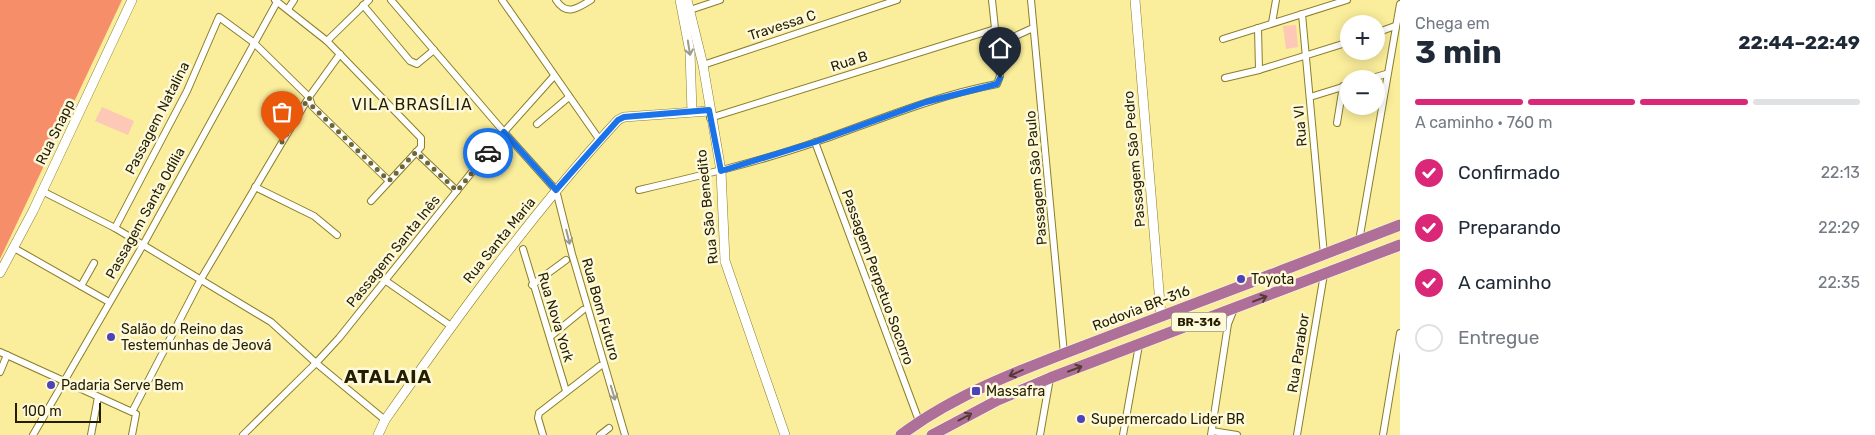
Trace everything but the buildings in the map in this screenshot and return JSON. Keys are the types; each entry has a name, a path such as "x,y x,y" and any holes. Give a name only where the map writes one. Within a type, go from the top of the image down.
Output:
{"highway":[{"name":"Rodovia BR-316","path":"901,435 919,422 976,391 1064,354 1400,226"},
{"name":"BR-316","path":"934,434 998,400 1050,378 1400,245"},
{"path":"1230,310 1231,296 1289,273 1306,262"},
{"path":"1154,339 1168,327 1205,312 1207,299"}],"street":[{"name":"Rua Snapp","path":"0,273 42,191 132,0"},
{"path":"288,9 294,0"},
{"path":"391,0 556,190"},
{"path":"502,0 599,140"},
{"path":"556,0 560,7 567,11 576,10 591,0"},
{"path":"680,0 690,52 692,112"},
{"name":"Rua São Benedito","path":"687,0 703,65 721,171 725,261 785,435"},
{"path":"690,10 720,0"},
{"name":"Travessa C","path":"703,65 897,0"},
{"path":"639,190 721,171 815,142 926,102 997,84 1000,78 998,44 992,0"},
{"name":"Passagem São Paulo","path":"1030,0 1064,354"},
{"name":"Passagem São Pedro","path":"1135,0 1161,316"},
{"path":"1272,23 1276,0"},
{"path":"1223,40 1347,0"},
{"path":"276,1 327,41 404,118 421,138 418,149 371,201"},
{"name":"Passagem Santa Odília","path":"34,435 143,245 276,1"},
{"path":"327,41 366,2 410,60 416,64 434,50"},
{"path":"1359,241 1386,74 1400,4"},
{"name":"Rua VI","path":"1302,14 1324,255"},
{"name":"Passagem Natalina","path":"115,228 187,91 219,17 253,42"},
{"path":"1385,29 1396,26"},
{"path":"998,44 1033,28"},
{"path":"1258,28 1259,70"},
{"name":"Rua B","path":"710,114 995,29"},
{"path":"253,42 309,97 312,106 389,181"},
{"path":"1225,78 1259,70 1340,45"},
{"path":"132,435 134,413 152,370 201,279 309,97 340,54"},
{"name":"Passagem Santa Inês","path":"243,435 316,364 386,281 504,132 554,76"},
{"path":"1310,97 1340,88"},
{"path":"537,124 569,97"},
{"path":"1337,123 1340,111"},
{"name":"Rua Santa Maria","path":"378,435 385,420 451,326 556,190 599,140 624,117 692,112 710,114"},
{"name":"Passagem Perpetuo Socorro","path":"815,142 919,422"},
{"path":"418,149 457,191"},
{"path":"255,187 314,216 337,235"},
{"name":"Rua Bom Futuro","path":"556,190 572,254 625,435"},
{"path":"42,191 115,228 271,322 316,364 385,420"},
{"path":"14,248 109,302"},
{"name":"Rua Nova York","path":"523,249 532,285 566,391"},
{"path":"532,285 566,260"},
{"path":"81,286 94,263"},
{"name":"Rua Parabor","path":"1297,435 1324,274"},
{"path":"386,281 451,326"},
{"path":"550,337 584,310"},
{"path":"1230,310 1211,433 1237,435"},
{"path":"1383,435 1400,333"},
{"path":"1123,435 1139,345"},
{"path":"0,352 134,413"},
{"path":"0,372 7,355"},
{"path":"543,435 538,418 539,413 600,366"},
{"path":"1040,435 1050,378"},
{"path":"91,435 98,397"},
{"path":"600,435 609,428"}],"shaded area":[{"path":"0,0 122,0 0,259"},
{"path":"1296,25 1298,47 1286,49 1283,26"},
{"path":"102,107 134,121 128,135 95,121"}],"way so far":[{"path":"282,142 309,97 312,106 389,181 416,152 457,191 488,153"}],"place":[{"name":"Toyota","path":"1241,279"},
{"name":"Salão do Reino das Testemunhas de Jeová","path":"111,337"},
{"name":"Padaria Serve Bem","path":"51,385"},
{"name":"Massafra","path":"976,391"},
{"name":"Supermercado Lider BR","path":"1081,419"}],"district":[{"name":"VILA BRASÍLIA","path":"412,104"},
{"name":"ATALAIA","path":"388,376"}],"route":[{"path":"488,153 504,132 556,190 618,120 624,117 709,110 721,171 815,142 926,102 997,84 1000,78"}]}
